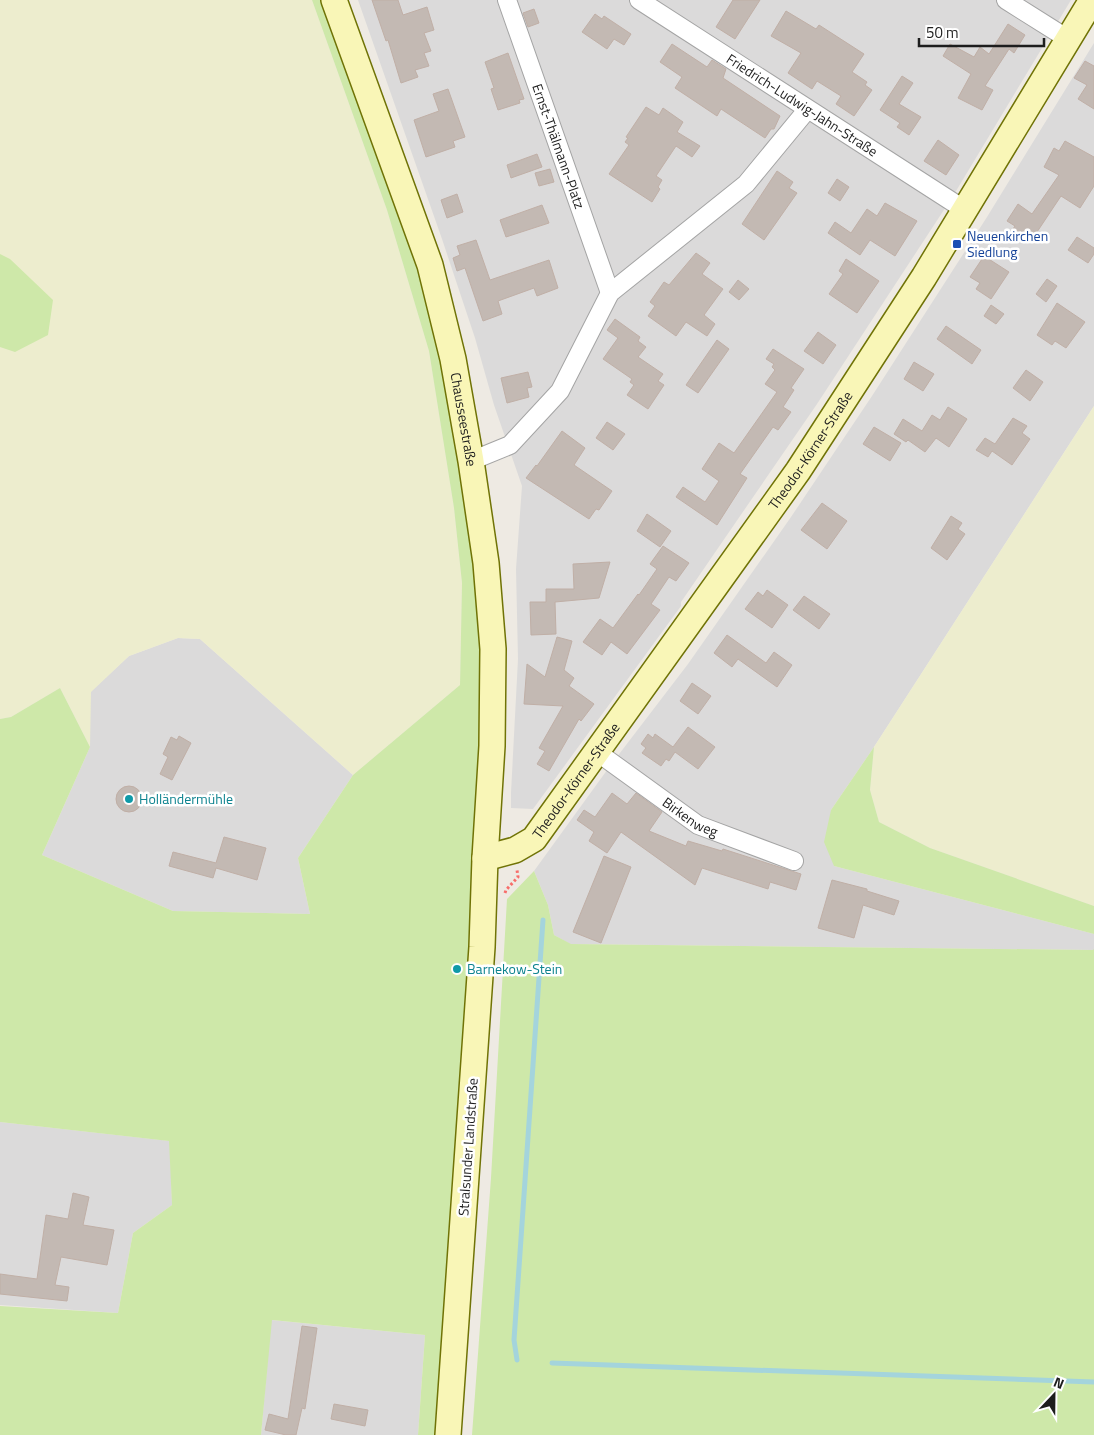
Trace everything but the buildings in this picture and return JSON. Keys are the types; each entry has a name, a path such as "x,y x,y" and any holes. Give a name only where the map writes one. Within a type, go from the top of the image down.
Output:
{"main road":[{"name":"Chausseestraße","path":"334,0 430,265 453,359 471,461 486,563 493,649 492,746 485,858"},
{"name":"Theodor-Körner-Straße","path":"485,858 515,850 534,839 798,471 916,289 1092,0"},
{"name":"Stralsunder Landstraße","path":"448,1435 482,947 485,858"}],"street":[{"name":"Ernst-Thälmann-Platz","path":"507,0 610,293"},
{"name":"Friedrich-Ludwig-Jahn-Straße","path":"639,0 965,210"},
{"path":"1006,0 1068,39"},
{"path":"471,461 510,445 560,391 610,293 746,184 807,110"},
{"name":"Birkenweg","path":"597,752 698,825 794,861"}],"shaded area":[{"path":"358,0 1071,0 953,196 817,404 681,602 681,606 533,809 511,808 518,659 516,569 522,486 494,405 475,338 442,239"},
{"path":"1094,43 1094,406 874,747 831,810 834,866 1094,934 1094,950 570,944 554,935 548,905 534,871 610,766 688,664 791,517 872,396 987,217"},
{"path":"178,638 200,639 353,775 298,858 310,914 173,911 42,855 90,747 90,692 129,656"},
{"path":"0,1122 170,1141 172,1205 133,1233 118,1313 0,1305"},
{"path":"271,1320 425,1335 418,1435 261,1435"}],"green space":[{"path":"0,0 312,0 387,210 429,351 454,508 462,583 460,685 353,775 200,639 178,638 129,656 91,692 90,747 60,688 11,717 0,719"},
{"path":"312,0 326,0 418,269 442,360 461,460 475,564 481,649 482,745 440,1435 418,1435 425,1335 272,1320 261,1435 0,1435 0,1306 118,1313 133,1233 172,1205 169,1141 0,1122 0,719 11,717 60,688 90,747 42,855 173,911 310,914 298,858 353,775 460,685 462,583 454,508 429,351 387,210"},
{"path":"0,254 10,259 53,300 48,335 15,352 0,347"},
{"path":"1094,406 1094,906 930,848 879,822 870,790 874,747"},
{"path":"874,747 870,790 879,822 930,848 1094,906 1094,934 834,866 824,842 831,810"},
{"path":"534,871 548,905 554,935 571,944 1094,949 1094,1435 472,1435 491,1178 507,899"}],"waterway":[{"path":"517,1360 514,1340 543,920"},
{"path":"552,1363 1094,1382"}],"place":[{"name":"Neuenkirchen Siedlung","path":"957,244"},
{"name":"Holländermühle","path":"129,799"},
{"name":"Barnekow-Stein","path":"457,969"}]}
